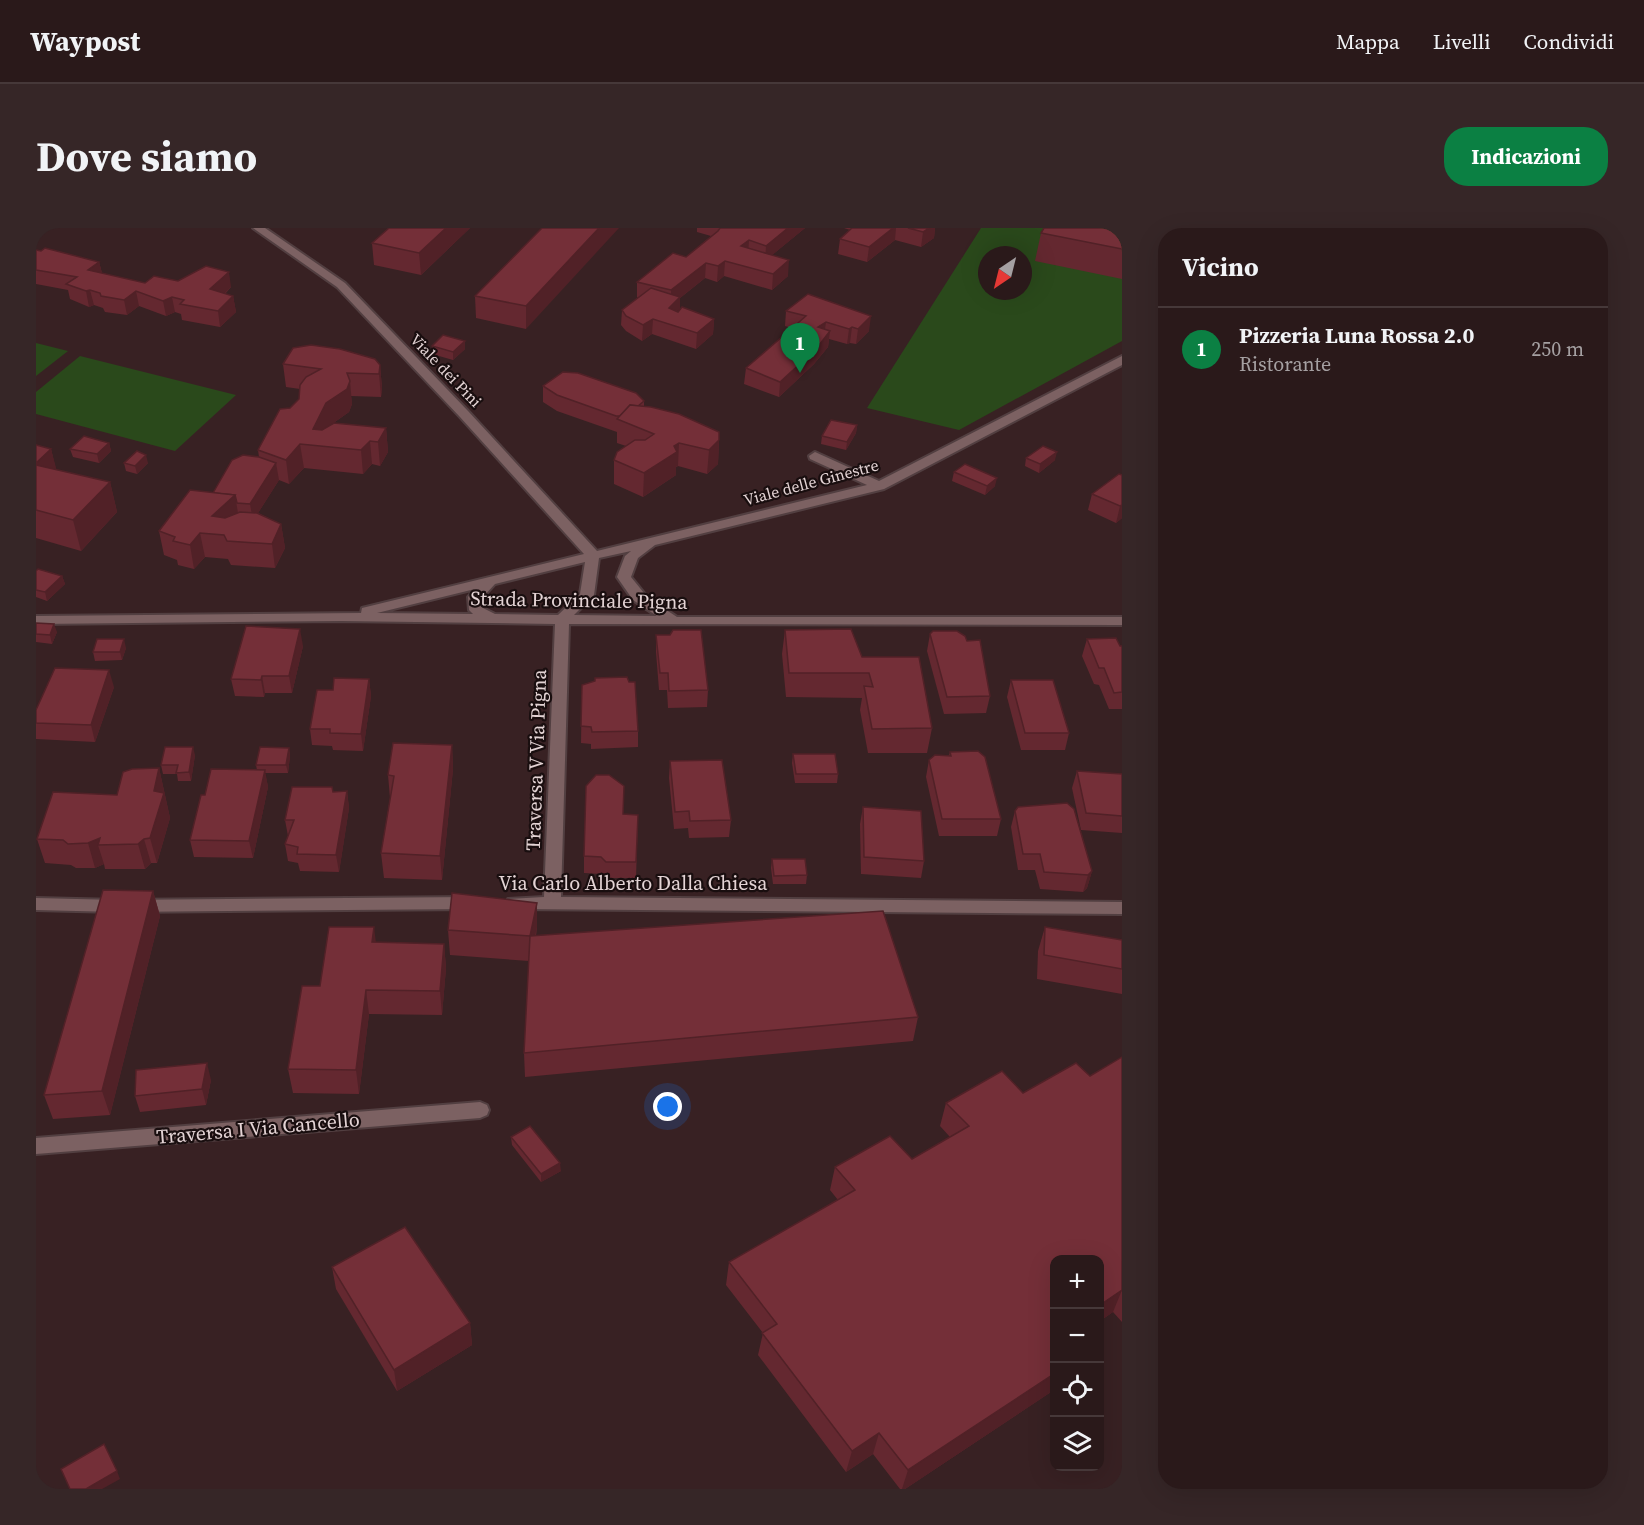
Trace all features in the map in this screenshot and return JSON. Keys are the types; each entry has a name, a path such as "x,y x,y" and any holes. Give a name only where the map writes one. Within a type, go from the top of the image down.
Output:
{"street":[{"name":"Viale dei Pini","path":"258,228 341,285 464,414 593,555"},
{"name":"Viale delle Ginestre","path":"341,617 489,583 593,555 879,486 1122,360"},
{"path":"815,456 879,486"},
{"path":"657,540 632,556 624,577 632,593 651,609 678,621"},
{"path":"562,619 587,595 593,555"},
{"path":"489,583 475,597 476,610 492,618"},
{"name":"Strada Provinciale Pigna","path":"36,620 341,617 678,621 1122,621"},
{"name":"Traversa V Via Pigna","path":"552,903 562,619"},
{"name":"Via Carlo Alberto Dalla Chiesa","path":"36,904 129,906 552,903 1122,908"},
{"name":"Traversa I Via Cancello","path":"36,1146 480,1110"}],"green space":[{"path":"981,228 1122,228 1122,341 959,430 867,408"},
{"path":"36,343 68,351 36,376"},
{"path":"80,356 236,395 175,451 36,414 36,392"}],"building":[{"path":"389,228 446,228 419,253 372,243"},
{"path":"542,228 599,228 526,306 475,296"},
{"path":"720,228 788,228 766,246 749,240 741,246 789,260 773,274 725,261 718,266 706,263 671,290 637,282 673,253 686,257"},
{"path":"852,228 893,228 869,247 840,239"},
{"path":"908,228 929,228 923,232"},
{"path":"1044,228 1122,228 1122,249 1041,233"},
{"path":"45,248 99,262 88,270 145,283 154,276 178,281 206,266 229,272 210,289 233,296 218,311 180,304 184,300 172,297 163,301 136,291 124,300 101,296 100,293 66,284 77,277 36,270 36,250 41,251"},
{"path":"651,288 680,297 669,308 678,312 682,307 714,319 697,333 653,319 643,325 626,316 622,310"},
{"path":"808,294 871,316 858,329 852,327 849,329 826,322 818,327 830,331 816,349 780,382 746,368 806,316 786,311"},
{"path":"443,335 465,341 453,352 432,346"},
{"path":"311,345 340,349 375,359 380,365 379,374 347,373 350,381 347,389 326,403 313,429 322,430 334,423 386,428 378,442 370,441 361,450 300,444 286,460 258,450 280,409 290,408 299,399 300,385 306,377 321,369 283,364 293,348"},
{"path":"563,372 578,373 636,393 644,401 638,406 630,405 620,416 616,416 557,395 543,386"},
{"path":"630,405 651,407 679,414 719,432 719,440 709,450 679,443 674,446 677,452 644,473 614,460 617,452 635,440 645,440 654,434 617,419"},
{"path":"831,420 857,425 847,442 822,436"},
{"path":"84,436 109,443 97,454 70,449"},
{"path":"36,445 51,449 36,463"},
{"path":"1043,446 1057,452 1040,464 1026,458"},
{"path":"137,451 146,455 135,466 124,463"},
{"path":"243,455 259,457 276,463 250,504 237,503 235,495 213,493 232,460"},
{"path":"965,464 997,478 987,486 954,472"},
{"path":"36,465 110,482 73,520 36,510"},
{"path":"1119,474 1122,475 1122,505 1092,494"},
{"path":"190,490 235,495 212,516 225,518 240,512 257,513 281,524 272,544 227,541 224,535 200,533 190,545 173,541 175,537 159,531"},
{"path":"38,569 62,576 45,592 36,590 36,571"},
{"path":"36,623 54,624 50,635 36,634"},
{"path":"246,626 300,629 289,676 262,676 261,680 231,679"},
{"path":"851,629 862,657 919,657 932,728 872,729 864,686 873,687 869,673 789,673 785,630"},
{"path":"673,630 701,630 708,690 669,691 668,673 660,673 656,635 670,635"},
{"path":"933,631 957,631 965,636 967,641 980,640 990,696 947,697 930,634"},
{"path":"1116,638 1122,646 1122,692 1114,693 1104,668 1099,668 1087,639"},
{"path":"97,639 124,639 120,652 93,652"},
{"path":"55,668 109,670 91,725 36,723 36,710"},
{"path":"627,677 629,682 635,682 638,731 592,732 591,727 581,726 582,685 595,681 595,678"},
{"path":"334,678 369,679 361,734 330,733 330,729 310,729 317,690 333,690"},
{"path":"1011,680 1053,680 1069,733 1025,733"},
{"path":"393,743 452,745 440,856 381,853 394,776 388,775"},
{"path":"165,747 193,747 189,772 176,773 178,765 161,765"},
{"path":"260,747 289,748 286,765 256,765"},
{"path":"978,751 985,757 1001,819 942,819 929,760 935,755 951,756 950,752"},
{"path":"793,754 835,754 838,774 796,774"},
{"path":"722,760 731,820 690,821 689,811 675,812 670,761"},
{"path":"159,768 154,791 164,793 150,838 138,844 98,845 100,838 88,843 68,844 63,840 37,839 53,792 117,795 123,772 132,769"},
{"path":"211,769 265,770 249,841 190,840 201,795 205,795"},
{"path":"1077,771 1122,774 1122,816 1086,813"},
{"path":"596,775 609,775 624,786 623,814 638,815 636,862 606,862 601,857 584,856 586,786"},
{"path":"292,787 332,787 333,792 347,791 336,855 297,854 298,847 285,844 294,820 285,820"},
{"path":"1067,803 1074,809 1092,871 1088,875 1044,872 1040,854 1023,854 1015,811 1018,807"},
{"path":"863,807 921,811 924,861 864,857"},
{"path":"772,859 805,859 807,875 774,876"},
{"path":"103,890 153,891 102,1091 44,1095"},
{"path":"452,893 537,903 530,936 448,930"},
{"path":"883,911 918,1017 524,1053 530,936"},
{"path":"329,927 374,927 372,942 444,944 440,991 366,990 356,1070 288,1069 302,986 320,986"},
{"path":"1045,927 1122,940 1122,969 1044,955"},
{"path":"1122,1057 1122,1290 1104,1302 1104,1255 1050,1255 1050,1377 908,1470 879,1433 852,1451 762,1333 777,1324 729,1262 855,1190 835,1167 890,1136 912,1159 969,1126 946,1103 1002,1071 1023,1093 1076,1063 1090,1076"},
{"path":"207,1063 202,1089 135,1096 136,1070"},
{"path":"530,1126 560,1163 541,1174 511,1137"},
{"path":"405,1227 470,1323 394,1370 332,1267"},
{"path":"104,1444 117,1471 86,1489 70,1489 61,1469"}],"place":[{"name":"Pizzeria Luna Rossa 2.0","path":"800,373"}]}
